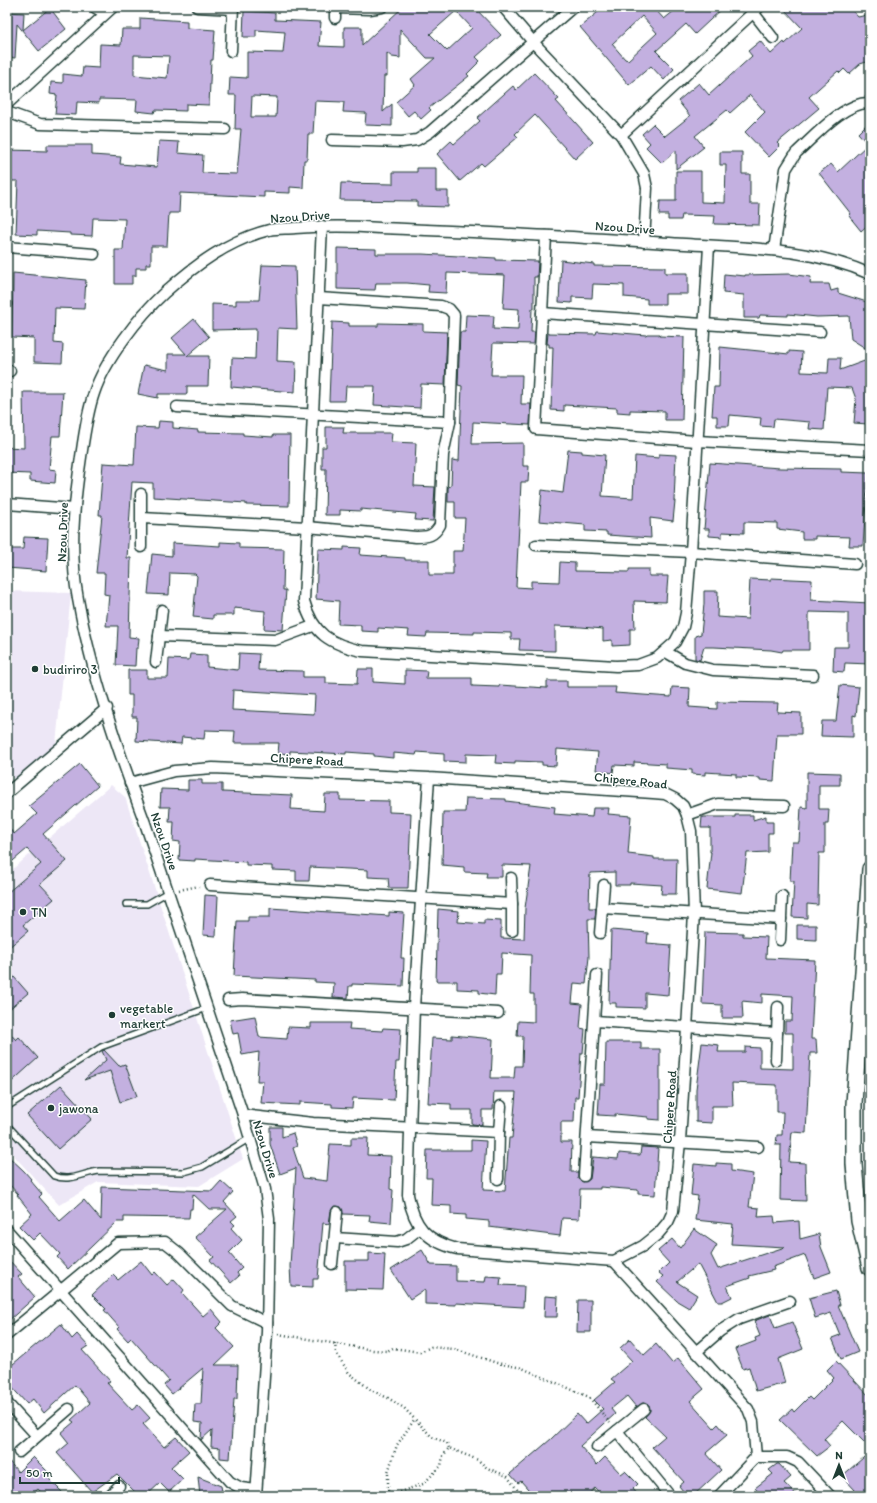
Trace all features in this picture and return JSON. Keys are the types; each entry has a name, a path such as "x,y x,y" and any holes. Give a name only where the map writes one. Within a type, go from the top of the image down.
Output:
{"street":[{"path":"94,7 109,10"},
{"path":"197,7 233,8 231,51"},
{"path":"335,18 335,7 370,10 382,7"},
{"path":"503,7 621,135 644,174 646,188 644,242"},
{"path":"332,140 402,142 417,140 430,132 573,7"},
{"path":"621,135 754,9 773,38"},
{"path":"7,104 109,10"},
{"path":"774,250 786,169 790,160 842,113 854,105 870,103"},
{"path":"7,112 40,124 225,129"},
{"path":"322,226 320,298 304,601 308,616 313,626 326,637 343,647 362,651 616,666 638,665 657,658 666,652 676,642 683,627 686,613 709,246"},
{"name":"Nzou Drive","path":"256,1493 267,1327 269,1219 265,1189 243,1115 130,783 89,652 77,598 74,569 74,509 84,431 94,391 126,336 150,306 180,279 210,257 238,240 272,230 322,226 546,236 774,250 818,256 870,273"},
{"path":"546,236 536,429 697,441 870,450"},
{"path":"7,247 94,254"},
{"path":"142,518 307,528 416,537 428,537 435,533 440,525 443,455 450,422 456,322 454,315 449,309 441,306 320,298"},
{"path":"542,313 820,332"},
{"path":"177,407 314,416 450,422"},
{"path":"141,494 141,547"},
{"path":"7,504 74,509"},
{"path":"536,544 690,552 855,564"},
{"path":"156,662 162,610"},
{"path":"159,636 275,640 313,626"},
{"path":"666,652 685,663 713,670 813,675"},
{"path":"7,793 107,708"},
{"name":"Chipere Road","path":"130,783 174,771 206,768 429,778 665,794 675,799 683,806 691,831 694,914 680,1142 672,1211 668,1222 658,1234 629,1254 614,1261"},
{"path":"429,778 414,1007 408,1195 410,1207 420,1228 432,1239 445,1246 457,1249 614,1261 748,1409 753,1422 756,1457"},
{"path":"687,815 718,804 784,806"},
{"path":"869,877 865,998 854,1104 854,1164 864,1219 870,1268"},
{"path":"511,878 512,931"},
{"path":"600,932 604,885"},
{"path":"210,886 512,904"},
{"path":"780,940 782,896"},
{"path":"602,908 781,918"},
{"path":"584,1176 597,975"},
{"path":"228,1000 242,999 414,1007 498,1013"},
{"path":"776,1060 778,1006"},
{"path":"595,1021 777,1033"},
{"path":"498,1179 501,1106"},
{"path":"243,1115 313,1123 500,1132"},
{"path":"587,1136 758,1148"},
{"path":"332,1264 337,1212"},
{"path":"335,1238 397,1242 406,1239 420,1228"},
{"path":"7,1230 59,1291 230,1482 241,1488 256,1493"},
{"path":"7,1335 118,1243 165,1242 179,1253 232,1306 267,1327"},
{"path":"696,1352 720,1331 739,1319 790,1301"},
{"path":"7,1403 37,1436"},
{"path":"19,1452 69,1409"},
{"path":"597,1447 644,1409"},
{"path":"617,1431 670,1496"},
{"path":"719,1496 756,1457 786,1457 798,1462 830,1496"},
{"path":"109,1496 119,1486"}],"lane":[{"path":"126,904 147,904 168,892"},
{"path":"7,1108 101,1047 207,1008"},
{"path":"7,1125 54,1176 63,1179 79,1178 88,1172 100,1171 184,1172 202,1167 250,1138"}],"path":[{"path":"168,892 190,887 210,886"},
{"path":"267,1327 335,1343 373,1350 387,1351 393,1348 400,1351 420,1352 431,1347 454,1349 497,1363 522,1368 588,1397 617,1431"},
{"path":"335,1343 336,1353 349,1373 371,1390 404,1408 432,1437 447,1443 449,1448 478,1460 487,1468 507,1476 522,1496"},
{"path":"414,1420 397,1445 388,1472 388,1496 423,1484 441,1466 443,1456 449,1448"}],"shaded area":[{"name":"budiriro 3","path":"7,591 71,593 56,744 16,781 7,771"},
{"path":"111,785 125,797 243,1159 199,1186 98,1182 59,1205 7,1148 7,874"}],"building":[{"path":"403,7 474,7 501,35 476,57 480,61 467,74 469,76 429,108 431,110 421,119 414,111 408,116 396,102 415,85 411,79 435,58 427,58 400,29 400,58 392,57 387,53 387,76 384,76 383,112 392,104 392,126 365,125 366,113 343,112 344,102 315,101 313,134 308,134 307,160 304,160 303,188 290,187 290,193 264,192 264,197 180,193 179,213 169,213 167,246 151,246 151,264 146,264 146,268 136,268 136,276 132,276 132,284 115,284 115,250 123,250 125,219 93,218 92,236 37,231 37,235 16,234 18,181 7,181 7,150 47,151 47,145 92,145 92,155 121,157 120,164 157,167 159,141 179,142 178,153 203,155 202,173 237,174 241,129 235,129 236,95 229,95 230,77 247,78 247,52 283,53 285,32 256,30 256,37 243,37 244,11 275,13 275,20 321,22 319,46 344,47 344,27 362,27 362,45","holes":["456,11 472,28 447,51 430,34","252,96 277,97 276,117 251,117"]},
{"path":"604,7 653,7 664,19 679,7 724,7 695,34 686,24 656,51 674,69 664,80 651,66 629,85 580,27","holes":["642,16 657,33 628,60 625,59 612,44"]},
{"path":"782,7 849,7 858,17 867,15 870,28 870,61 860,64 849,74 844,69 840,73 838,71 809,97 819,108 777,143 780,146 769,157 745,132 765,112 750,95 730,113 727,110 695,136 704,147 676,169 676,150 662,163 646,147 650,143 642,134 653,124 665,136 690,116 678,101 699,83 709,95 752,56 748,51 760,41 771,54 784,42 785,44 802,28"},
{"path":"50,8 66,29 39,51 17,24 15,58 7,57 7,12 24,13 23,30"},
{"path":"140,18 187,21 187,28 215,30 213,60 211,60 209,105 186,104 186,111 155,110 154,113 136,111 137,100 99,99 99,103 77,102 76,115 55,114 57,95 50,94 51,82 63,83 63,74 82,76 83,67 99,68 100,44 121,45 122,29 140,29","holes":["134,55 169,56 167,78 134,75"]},
{"path":"534,73 559,99 556,101 593,142 575,159 535,115 515,134 518,137 484,166 481,163 460,181 437,154 451,141 454,144 480,121 477,118 513,86 516,90"},
{"path":"870,121 870,223 861,231 849,216 851,214 819,173 831,164 838,172 868,144 858,133"},
{"path":"720,152 742,152 742,174 750,174 750,204 760,204 759,225 714,224 715,216 682,215 681,220 668,220 668,215 659,215 660,201 676,201 676,171 701,171 701,202 725,203 726,165 720,165"},
{"path":"417,168 436,168 436,191 448,191 448,207 417,206 417,201 340,200 341,183 393,184 393,172 417,172"},
{"path":"337,248 376,249 376,254 422,254 496,258 496,260 538,261 537,277 534,277 534,309 532,309 531,332 535,332 534,344 493,343 491,375 522,375 521,404 531,404 530,425 473,422 472,444 523,443 523,466 529,466 528,482 521,482 516,587 531,588 531,581 559,582 560,562 575,563 575,571 629,572 629,569 649,569 649,576 668,576 666,602 634,601 635,629 630,629 630,645 612,646 612,640 603,641 603,629 581,627 555,626 555,651 519,650 520,639 511,639 511,633 427,633 426,637 408,636 409,630 378,628 378,632 361,631 361,625 338,624 339,601 316,599 318,549 344,550 344,547 361,548 360,555 405,558 405,560 429,560 429,575 453,575 453,551 463,551 465,518 455,518 455,502 448,502 448,487 451,486 452,460 459,461 462,386 458,385 460,332 465,332 466,315 494,316 493,329 518,330 519,309 503,308 505,275 447,273 446,293 428,292 429,285 407,283 376,283 375,290 337,289"},
{"path":"561,260 594,264 594,266 665,267 665,273 688,273 688,294 665,294 665,304 647,304 647,299 624,297 624,285 593,284 592,298 572,297 572,303 559,302"},
{"path":"262,265 295,266 297,329 278,328 277,361 296,362 295,392 231,387 232,358 255,359 256,329 212,330 212,304 236,305 236,300 259,300"},
{"path":"13,273 86,280 84,309 55,308 54,343 63,344 62,363 34,362 34,338 12,337"},
{"path":"724,274 745,276 789,274 811,277 810,284 829,284 831,291 838,289 838,293 870,303 870,351 851,339 849,316 817,317 788,314 788,316 760,315 759,318 744,318 744,295 723,293"},
{"path":"194,319 209,337 187,356 209,356 208,386 187,386 187,394 158,394 158,398 138,394 144,365 168,370 168,354 186,354 172,338"},
{"path":"332,322 349,323 349,326 378,326 378,323 423,324 423,331 447,332 445,385 421,384 420,408 374,405 375,386 346,386 345,401 329,401"},
{"path":"597,331 646,335 660,334 659,336 684,337 682,420 665,420 665,411 630,410 630,413 617,412 617,408 564,405 564,411 551,410 553,347 549,347 549,344 547,344 548,333 596,334"},
{"path":"720,347 789,354 789,351 802,352 801,372 828,373 829,358 841,358 840,370 870,359 868,424 854,423 856,399 852,388 827,387 824,430 809,429 810,422 774,419 773,427 760,426 761,418 730,415 729,426 717,426 717,416 712,416 714,387 719,387"},
{"path":"23,392 63,392 60,436 52,436 49,469 56,470 55,483 30,481 30,474 7,473 7,447 24,448"},
{"path":"159,421 173,422 173,428 198,430 198,432 243,433 243,435 273,437 273,435 290,435 289,506 246,505 246,503 153,497 153,483 132,482 127,558 131,558 129,637 139,638 138,648 136,648 135,666 116,665 118,626 106,626 109,595 104,594 105,573 96,573 102,515 99,515 103,463 134,465 136,427 158,428"},
{"path":"326,427 344,427 343,433 392,433 391,442 416,443 414,486 435,487 433,521 415,520 416,514 361,509 361,511 340,510 340,515 325,515 326,469 322,469 322,447 326,447"},
{"path":"568,450 605,455 602,496 633,498 635,456 659,458 659,454 676,455 673,521 650,518 651,538 607,535 607,532 585,531 585,525 539,521 542,490 563,493"},
{"path":"710,463 780,468 841,469 841,472 868,473 863,546 849,546 850,537 815,536 815,539 802,539 802,532 777,529 777,523 744,522 744,533 722,532 722,537 709,536 709,529 704,529"},
{"path":"24,537 48,538 46,571 7,568 7,549 23,549"},
{"path":"220,542 239,543 239,548 284,549 283,590 286,590 283,630 264,629 265,611 234,608 234,615 213,615 213,619 193,617 197,576 195,574 170,573 169,595 148,594 152,554 172,556 172,543 220,546"},
{"path":"771,578 812,580 811,600 870,603 870,664 845,663 844,672 833,671 834,647 848,647 848,613 809,612 809,650 783,650 782,652 771,650 704,647 700,660 695,659 695,636 701,634 704,591 718,591 717,617 748,619 750,579 771,580"},
{"path":"239,653 259,654 258,670 303,671 303,677 326,677 326,683 357,684 358,669 373,669 373,682 405,684 405,670 427,671 426,678 472,678 472,686 499,687 499,685 547,688 547,681 567,681 567,687 616,687 615,693 671,697 672,687 690,688 689,707 717,709 717,702 778,703 777,712 801,713 801,734 777,734 774,781 760,780 760,778 736,777 736,774 705,772 705,775 692,774 692,770 666,768 666,764 634,762 634,766 614,765 613,773 596,770 598,752 557,749 556,766 542,765 542,762 515,761 515,764 495,763 496,755 466,754 466,762 444,761 444,754 417,752 416,755 393,753 393,758 374,756 374,754 346,752 346,754 290,751 290,754 278,753 279,743 234,743 235,731 205,730 204,739 182,737 181,744 136,741 137,717 132,717 132,695 128,695 128,670 147,670 147,678 168,678 169,659 189,660 190,654 207,655 207,667 238,670","holes":["233,690 315,695 314,714 232,710"]},
{"path":"840,685 859,687 856,716 853,715 853,737 821,736 822,721 836,721"},
{"path":"80,764 98,786 43,834 67,861 40,884 54,899 23,925 28,931 7,949 7,893 41,864 27,849 7,866 7,826 14,834 37,814 29,806"},
{"path":"807,772 840,773 840,785 819,785 819,809 829,809 828,824 825,824 825,853 819,853 818,905 807,904 807,918 792,917 794,881 790,881 792,842 799,842 801,807 807,808"},
{"path":"188,780 202,780 202,784 222,784 222,792 292,795 291,809 324,811 325,794 340,794 340,800 389,801 389,812 411,813 408,888 389,888 388,878 368,877 368,870 310,867 309,881 296,881 296,871 272,870 272,866 246,865 246,862 195,859 195,861 179,860 180,842 173,841 174,822 169,822 170,807 160,807 161,789 188,790"},
{"path":"466,798 506,799 506,801 555,807 554,814 592,817 593,808 609,808 608,814 631,816 628,854 654,857 654,859 677,859 676,894 661,894 662,885 630,883 630,885 615,885 615,872 590,873 589,908 596,908 595,919 588,919 589,957 586,984 574,983 572,1003 582,1004 580,1028 585,1029 583,1053 581,1053 578,1097 575,1097 574,1122 561,1122 561,1142 572,1142 571,1172 578,1172 578,1179 583,1182 590,1179 593,1157 618,1159 619,1153 640,1155 641,1147 658,1148 655,1195 638,1194 638,1190 600,1187 600,1189 580,1189 579,1219 562,1218 560,1236 489,1227 489,1221 466,1219 466,1215 451,1214 451,1206 431,1205 432,1178 426,1178 427,1150 471,1150 471,1140 486,1141 483,1190 505,1191 509,1138 512,1138 516,1092 494,1092 493,1110 482,1110 482,1125 472,1124 472,1110 451,1110 451,1104 428,1103 432,1038 452,1039 452,1035 493,1039 491,1078 514,1078 515,1066 522,1066 523,1036 517,1036 518,1021 534,1022 534,994 530,994 531,955 502,953 501,974 496,974 495,995 479,993 479,990 457,989 457,981 436,981 438,909 459,911 458,922 484,924 484,920 501,921 501,938 524,939 525,908 531,866 502,865 502,877 486,877 487,873 464,872 464,867 442,865 443,812 465,812"},
{"path":"735,815 753,815 753,820 766,816 766,822 773,822 773,833 768,833 768,852 747,853 742,893 707,889 711,852 710,828 701,828 702,817 735,817"},
{"path":"205,895 218,896 216,936 203,935"},
{"path":"270,908 389,916 389,912 404,913 401,958 404,958 403,986 352,984 352,986 349,986 348,998 333,997 334,983 315,982 315,980 234,976 237,921 248,921 248,917 270,917"},
{"path":"797,925 816,925 816,940 797,939"},
{"path":"611,930 648,933 647,943 671,945 668,995 645,993 645,1008 616,1007 616,1003 609,1003"},
{"path":"705,932 743,933 743,936 767,937 766,958 815,960 811,1039 816,1039 817,1053 810,1053 806,1133 792,1132 789,1162 805,1163 806,1201 780,1200 781,1145 776,1145 777,1135 782,1135 783,1112 777,1112 777,1085 732,1083 733,1106 712,1106 712,1123 696,1122 696,1089 702,1043 719,1045 718,1052 745,1052 745,1047 760,1048 760,1068 793,1069 793,1033 785,1033 785,1021 792,1021 793,996 762,994 762,1003 742,1001 743,1018 722,1018 722,1005 702,1004"},
{"path":"7,969 28,993 7,1011"},
{"path":"255,1016 259,1037 287,1039 288,1027 311,1028 311,1023 350,1023 349,1029 382,1031 383,1028 401,1029 399,1062 396,1062 394,1100 353,1098 352,1108 332,1107 332,1104 300,1102 300,1105 261,1103 263,1081 257,1081 259,1052 242,1055 238,1033 233,1034 230,1020"},
{"path":"7,1030 16,1040 19,1037 38,1058 7,1086"},
{"path":"606,1042 641,1042 641,1049 660,1049 660,1120 648,1119 648,1117 615,1114 615,1116 598,1115 600,1084 605,1084"},
{"path":"104,1050 119,1066 125,1064 137,1096 120,1102 110,1071 84,1080 106,1060 102,1051"},
{"path":"61,1085 92,1119 58,1149 27,1115"},
{"path":"270,1127 282,1127 282,1137 293,1133 297,1146 293,1148 303,1178 327,1181 330,1144 351,1145 351,1138 368,1138 367,1155 391,1156 390,1189 393,1190 391,1223 369,1221 370,1215 343,1214 341,1207 334,1206 331,1211 329,1224 323,1223 318,1279 313,1279 313,1287 291,1286 290,1266 296,1168 280,1174 270,1144"},
{"path":"7,1155 31,1179 30,1180 42,1194 39,1197 60,1221 84,1200 101,1220 102,1187 212,1191 221,1181 233,1192 224,1202 237,1216 231,1221 235,1225 231,1228 242,1240 229,1253 242,1268 237,1273 239,1276 231,1283 210,1260 214,1257 195,1237 227,1209 209,1209 193,1194 192,1209 190,1209 189,1218 124,1217 124,1222 117,1222 68,1269 57,1257 60,1254 40,1233 33,1240 19,1226 32,1214 17,1195 18,1194 7,1182"},
{"path":"716,1163 731,1164 731,1171 753,1174 749,1207 759,1208 758,1217 774,1216 775,1223 799,1221 800,1239 819,1234 821,1247 831,1272 814,1278 805,1255 773,1267 774,1270 749,1276 750,1278 727,1286 732,1297 722,1302 718,1302 698,1264 677,1282 697,1295 689,1308 677,1301 657,1282 663,1276 659,1273 669,1263 658,1251 672,1239 680,1248 694,1229 717,1245 711,1255 718,1269 785,1247 731,1244 733,1224 695,1220 698,1196 691,1195 694,1164 716,1166"},
{"path":"422,1250 431,1265 456,1266 456,1281 485,1282 486,1276 501,1277 500,1285 524,1286 523,1307 456,1303 456,1305 425,1304 425,1289 410,1299 391,1270"},
{"path":"369,1253 385,1254 383,1290 345,1289 345,1261 369,1261"},
{"path":"7,1258 22,1274 18,1277 35,1297 7,1322"},
{"path":"141,1261 152,1275 155,1272 167,1285 174,1279 184,1290 182,1293 203,1316 211,1309 222,1322 216,1328 234,1347 215,1365 238,1365 237,1399 234,1399 230,1459 220,1458 220,1448 211,1447 212,1430 201,1440 202,1423 194,1422 195,1404 201,1404 203,1368 172,1394 164,1385 169,1381 131,1338 128,1341 117,1329 119,1327 104,1310 106,1309 92,1295 113,1275 118,1280"},
{"path":"836,1291 840,1305 838,1305 858,1352 841,1359 832,1338 840,1335 831,1313 815,1318 809,1298"},
{"path":"545,1296 558,1297 557,1317 544,1317"},
{"path":"578,1300 591,1300 591,1332 577,1332"},
{"path":"770,1315 775,1328 792,1322 803,1349 778,1359 785,1383 756,1391 749,1367 743,1369 735,1349 756,1341 755,1338 760,1336 754,1321"},
{"path":"61,1324 72,1339 77,1334 88,1346 82,1350 110,1381 107,1383 132,1410 138,1405 150,1418 143,1424 164,1447 176,1437 189,1451 171,1467 183,1479 169,1492 160,1483 146,1496 139,1496 117,1474 92,1492 57,1453 69,1443 61,1433 74,1422 71,1420 90,1403 75,1385 44,1413 33,1399 27,1404 7,1382 7,1369"},
{"path":"630,1339 644,1355 656,1344 672,1363 678,1358 704,1389 690,1401 714,1428 718,1424 727,1435 706,1453 721,1470 693,1496 687,1496 679,1486 684,1482 652,1447 665,1436 645,1417 650,1411 649,1405 643,1403 636,1407 627,1396 611,1409 615,1414 580,1446 597,1465 605,1457 621,1474 625,1471 638,1484 633,1489 639,1496 602,1496 595,1488 586,1496 534,1496 521,1481 518,1483 510,1474 551,1439 577,1414 586,1424 603,1409 594,1400 615,1382 611,1379 632,1361 620,1348"},
{"path":"836,1361 870,1397 870,1448 843,1421 824,1439 830,1446 817,1456 780,1420 792,1409 794,1412 809,1397 812,1400 834,1378 827,1370"},
{"path":"870,1452 870,1496 848,1496 855,1490 842,1476"},
{"path":"33,1457 52,1476 49,1479 66,1496 45,1496 38,1489 30,1496 17,1496 7,1485 7,1459 18,1472"},
{"path":"779,1464 791,1477 784,1483 798,1496 762,1496 755,1488 773,1474 769,1470"},
{"path":"198,1477 221,1486 223,1496 200,1496"}],"place":[{"name":"budiriro 3","path":"35,669"},
{"name":"TN","path":"23,912"},
{"name":"vegetable markert","path":"112,1015"},
{"name":"jawona","path":"51,1108"}]}
